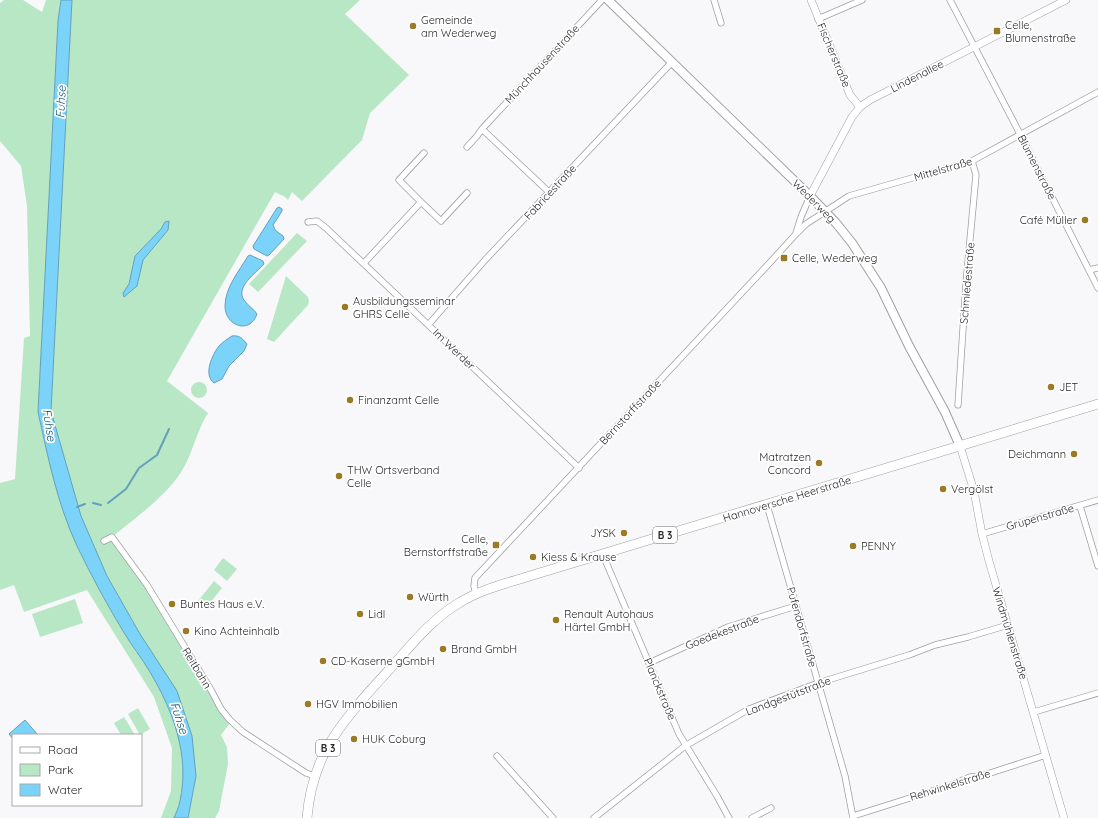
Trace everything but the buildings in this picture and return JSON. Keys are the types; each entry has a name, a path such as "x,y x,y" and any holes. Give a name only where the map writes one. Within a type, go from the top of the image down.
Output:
{"main road":[{"name":"Wederweg","path":"608,0 810,196 852,243 881,288 909,346 945,412 960,446"},
{"name":"Hannoversche Heerstraße","path":"476,594 533,575 1098,404"},
{"name":"B 3","path":"307,818 308,800 315,776 326,751 345,721 427,628 448,610 476,594"}],"street":[{"name":"Münchhausenstraße","path":"467,147 602,0"},
{"path":"714,0 721,22"},
{"name":"Fischerstraße","path":"810,0 850,94 860,107"},
{"path":"818,19 862,0"},
{"name":"Blumenstraße","path":"950,0 1098,288"},
{"name":"Lindenallee","path":"810,196 852,117 860,107 870,100 1066,0"},
{"name":"Fabricestraße","path":"429,324 486,260 672,62"},
{"name":"Mittelstraße","path":"825,211 849,196 972,161 1098,92"},
{"path":"482,129 550,193"},
{"path":"424,153 399,180 441,221 467,193"},
{"name":"Schmiedestraße","path":"958,405 966,282 976,175 972,161"},
{"name":"Bernstorffstraße","path":"796,234 810,196"},
{"path":"364,263 421,202"},
{"name":"Bernstorffstraße","path":"476,594 474,586 475,578 796,234 806,224 825,211"},
{"name":"Im Werder","path":"308,222 318,221 326,228 429,324 579,468"},
{"path":"1089,270 1098,268"},
{"name":"Windmühlenstraße","path":"960,446 974,491 982,534 1064,818"},
{"name":"Grupenstraße","path":"982,534 1098,500"},
{"name":"Pufendorfstraße","path":"767,505 845,776 853,817"},
{"path":"1080,506 1098,566"},
{"name":"Reitbahn","path":"104,541 112,537 147,585 221,709 230,720 249,736 306,773 315,776"},
{"name":"Planckstraße","path":"603,555 685,746 717,796 729,818"},
{"name":"Goedekestraße","path":"649,663 728,627 796,606"},
{"name":"Landgestütstraße","path":"594,818 685,746 749,709 818,683 909,655 934,645 1008,625"},
{"path":"1034,712 1098,693"},
{"name":"Rehwinkelstraße","path":"853,817 954,784 970,777 981,776 1046,755"},
{"path":"497,756 553,818"},
{"path":"752,818 771,808"}],"green space":[{"path":"4,0 23,0 42,12 46,0 61,0 58,21 38,412 59,497 77,546 93,579 126,636 147,667 166,702 172,718 181,750 183,767 183,784 180,801 174,818 161,818 171,791 172,748 154,697 87,590 24,612 14,585 0,590 0,483 15,479 24,338 30,336 27,206 21,166 0,141 0,3"},
{"path":"72,0 360,0 345,14 409,75 370,113 362,140 302,201 292,192 288,200 275,192 167,381 208,413 183,469 169,488 160,497 112,537 157,600 211,690 233,719 221,735 227,747 228,764 219,811 215,818 188,818 196,776 140,634 107,576 81,517 51,411"},
{"path":"297,233 307,241 258,292 249,284"},
{"path":"286,276 308,297 309,301 308,305 274,342 267,339"},
{"path":"199,382 206,387 207,390 202,397 199,398 192,393 191,390 196,383"},
{"path":"223,558 237,569 227,581 214,570"},
{"path":"214,581 222,588 206,608 198,601"},
{"path":"75,599 83,623 40,637 32,614"},
{"path":"138,708 150,729 139,734 128,714"},
{"path":"124,717 134,734 120,734 114,723"}],"water":[{"name":"Fuhse","path":"61,0 72,0 51,411 81,516 107,576 140,634 177,691 192,736 196,776 188,818 174,818 180,801 183,784 183,767 181,750 172,718 166,702 147,667 126,636 93,578 77,546 64,513 49,463 38,412 58,21"},
{"path":"279,207 282,211 273,225 275,230 283,236 284,239 267,256 254,249 253,246"},
{"path":"169,221 168,230 143,260 137,286 124,297 123,293 129,284 135,256 161,229 165,222"},
{"path":"250,255 263,261 264,264 248,280 242,290 244,300 257,314 254,321 244,326 233,323 229,319 225,306 227,293 230,286"},
{"path":"232,336 240,337 247,344 244,351 229,366 222,379 214,383 209,375 211,360 219,346"},
{"path":"25,720 37,734 12,734 12,738 9,734"}],"waterway":[{"path":"108,503 126,489 139,468 157,455 169,429"},
{"path":"93,503 101,505"},
{"path":"77,507 85,504"}],"place":[{"name":"Gemeinde am Wederweg","path":"413,26"},
{"name":"Celle, Blumenstraße","path":"997,31"},
{"name":"Café Müller","path":"1085,220"},
{"name":"Celle, Wederweg","path":"784,258"},
{"name":"Ausbildungsseminar GHRS Celle","path":"345,307"},
{"name":"JET","path":"1051,387"},
{"name":"Finanzamt Celle","path":"350,400"},
{"name":"Deichmann","path":"1074,454"},
{"name":"Matratzen Concord","path":"819,463"},
{"name":"THW Ortsverband Celle","path":"339,476"},
{"name":"Vergölst","path":"943,489"},
{"name":"JYSK","path":"624,533"},
{"name":"Celle, Bernstorffstraße","path":"496,545"},
{"name":"PENNY","path":"853,546"},
{"name":"Kiess & Krause","path":"533,557"},
{"name":"Würth","path":"410,597"},
{"name":"Buntes Haus e.V.","path":"172,604"},
{"name":"Lidl","path":"360,614"},
{"name":"Renault Autohaus Härtel GmbH","path":"556,620"},
{"name":"Kino Achteinhalb","path":"186,631"},
{"name":"Brand GmbH","path":"443,649"},
{"name":"CD-Kaserne gGmbH","path":"323,661"},
{"name":"HGV Immobilien","path":"308,704"},
{"name":"HUK Coburg","path":"354,739"}]}
